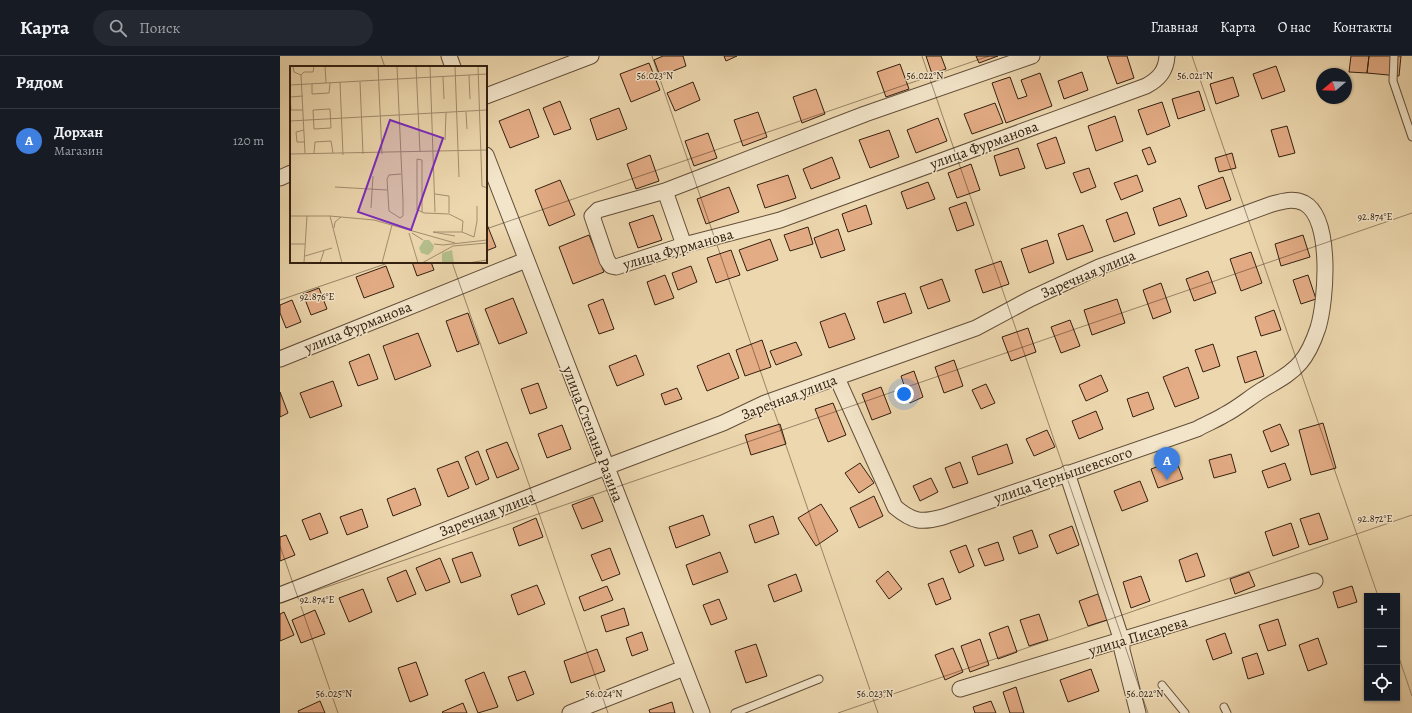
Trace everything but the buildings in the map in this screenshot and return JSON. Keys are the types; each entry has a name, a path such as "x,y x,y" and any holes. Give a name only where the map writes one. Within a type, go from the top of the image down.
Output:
{"street":[{"path":"449,56 453,66"},
{"path":"487,96 591,56"},
{"name":"улица Фурманова","path":"1032,56 865,114 665,191 594,212 592,216 607,260 611,266 616,267 684,245 780,220 1146,86 1156,81 1164,70 1167,56"},
{"name":"улица Степана Разина","path":"487,158 702,713"},
{"path":"280,178 290,174"},
{"path":"665,191 684,245"},
{"name":"Заречная улица","path":"280,595 606,467 723,423 764,403 976,328 1030,299 1123,257 1285,200 1296,200"},
{"name":"улица Чернышевского","path":"837,378 895,508 906,517 916,521 930,520 1197,429 1224,415 1286,375 1299,364 1307,354 1318,329 1325,285 1323,244 1320,227 1315,213 1306,204 1296,200"},
{"name":"улица Фурманова","path":"280,359 526,260"},
{"path":"1067,473 1122,641 1122,650 1138,713"},
{"name":"улица Писарева","path":"960,689 1122,641 1315,581"},
{"path":"570,713 684,668"}],"lane":[{"path":"1394,56 1393,80 1412,137"},
{"path":"735,713 819,679"},
{"path":"1162,685 1185,713"}],"place":[{"name":"Дорхан","path":"1167,480"}]}
